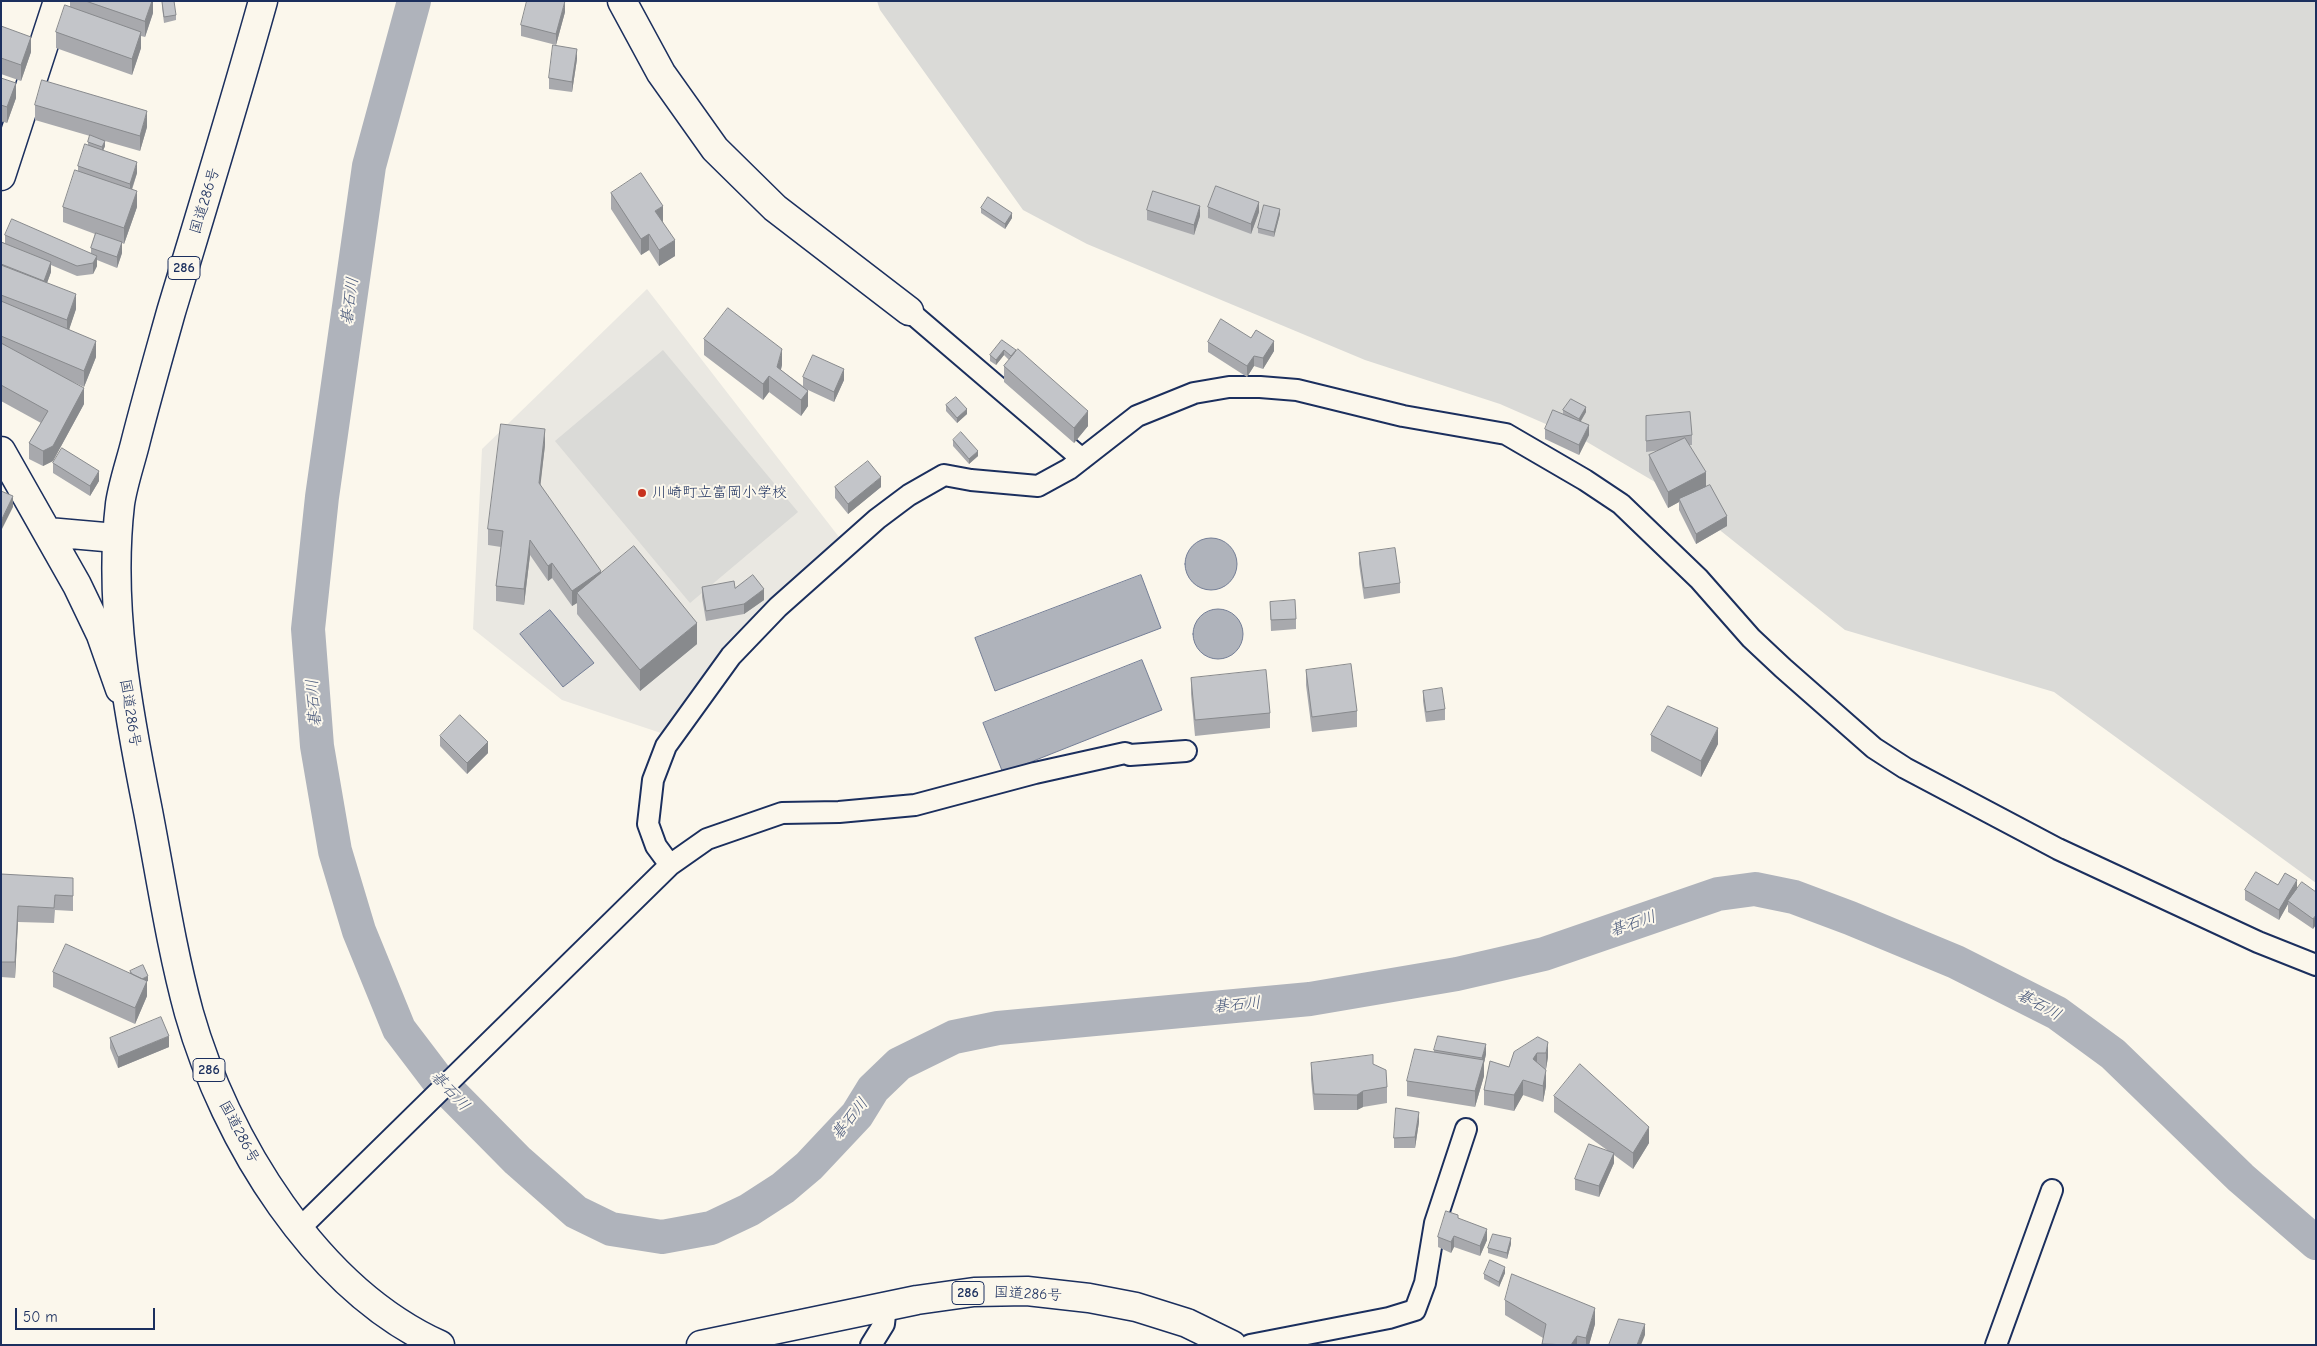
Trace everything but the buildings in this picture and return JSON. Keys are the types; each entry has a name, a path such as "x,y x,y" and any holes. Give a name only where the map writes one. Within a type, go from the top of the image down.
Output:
{"main road":[{"path":"1,176 58,1"},
{"name":"国道286号","path":"263,1 157,360 121,498 116,538 119,641 128,711 171,932 190,1014 214,1083 239,1136 271,1190 299,1229 328,1263 379,1310 413,1333 440,1345"},
{"path":"622,1 661,74 715,149 775,208 909,311"},
{"path":"1,451 48,532 101,635 128,711"},
{"path":"48,532 116,538"},
{"name":"国道286号","path":"702,1345 886,1306 974,1292 1027,1291 1089,1298 1136,1307 1186,1322 1232,1345"}],"street":[{"path":"909,311 1082,459"},
{"path":"670,865 656,846 648,824 653,780 666,746 732,656 778,607 908,495 944,475 971,480 1038,486 1069,469 1137,416 1194,393 1229,387 1297,390 1403,416 1506,434 1585,480 1621,504 1699,579 1751,638 1874,748 1897,763 2058,849 2258,942 2316,965"},
{"path":"299,1229 670,865 707,839 782,813 839,812 915,805 1036,773 1125,753 1130,755 1186,750"},
{"path":"1250,1345 1389,1318 1415,1310 1425,1283 1435,1223 1466,1129"},
{"path":"1996,1345 2052,1190"},
{"path":"871,1345 884,1324 886,1306"}],"shaded area":[{"path":"877,1 2316,1 2316,883 2054,692 1845,630 1672,492 1587,442 1500,404 1365,360 1087,244 1023,210 880,10"},
{"name":"川崎町立富岡小学校","path":"647,289 839,537 741,628 664,734 562,700 473,629 482,449"},
{"path":"663,350 798,512 690,603 555,441"},
{"path":"1211,538 1221,540 1229,546 1235,554 1237,564 1235,574 1229,582 1221,588 1211,590 1201,588 1193,582 1187,574 1185,564 1187,554 1193,546 1201,540"},
{"path":"1141,575 1161,628 995,691 975,638"},
{"path":"1218,609 1228,611 1236,616 1241,624 1243,634 1241,644 1236,652 1228,657 1218,659 1208,657 1200,652 1195,644 1193,634 1195,624 1200,616 1208,611"},
{"path":"550,610 594,663 563,687 520,634"},
{"path":"1142,660 1162,710 1003,773 983,723"}],"waterway":[{"name":"碁石川","path":"414,1 369,166 322,497 308,629 317,746 335,851 359,931 399,1029 437,1079 517,1160 576,1212 611,1229 662,1237 711,1228 749,1210 783,1188 809,1166 857,1115 873,1089 899,1064 954,1037 998,1028 1310,999 1457,974 1544,954 1718,894 1755,889 1794,897 1850,918 1956,962 2057,1013 2113,1054 2241,1178 2316,1243"}],"place":[{"name":"川崎町立富岡小学校","path":"642,493"}]}
